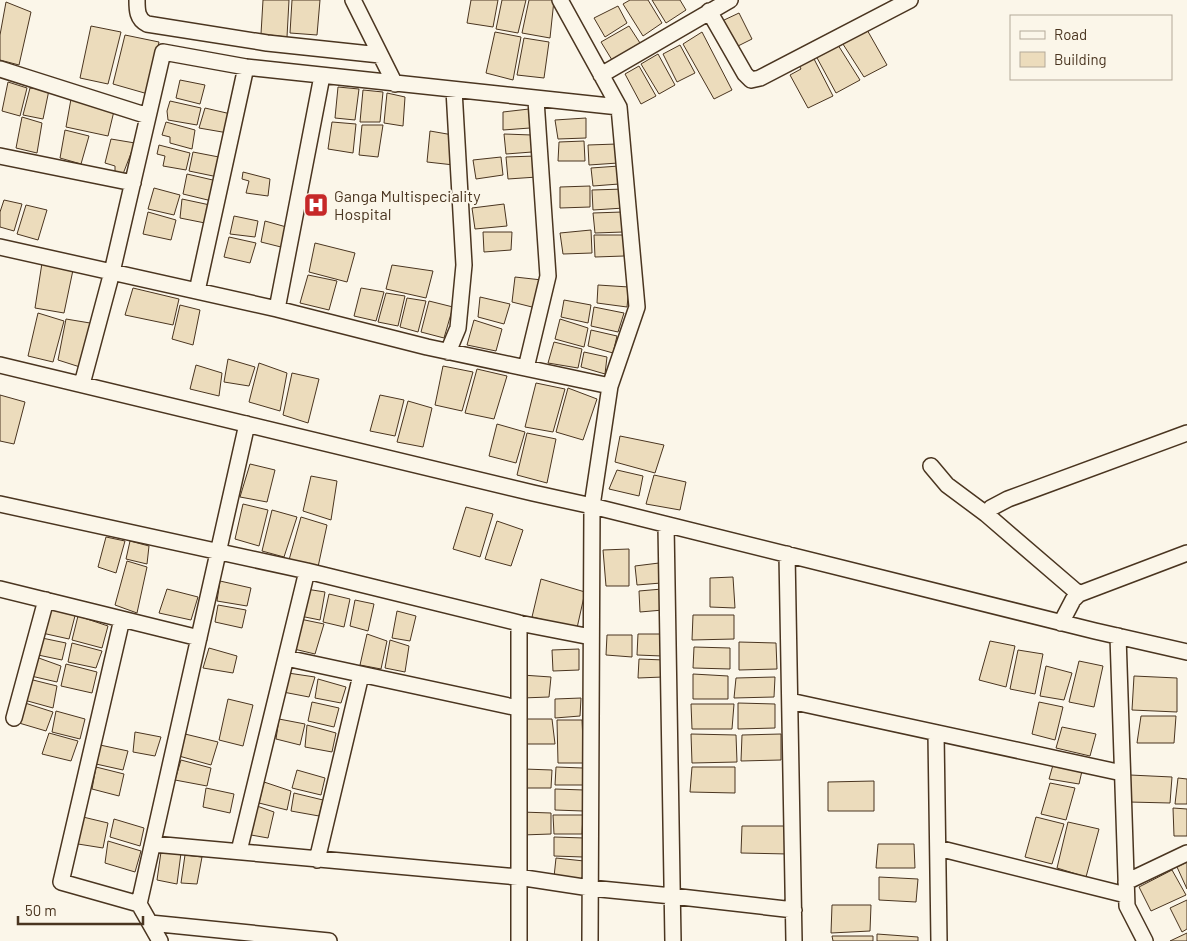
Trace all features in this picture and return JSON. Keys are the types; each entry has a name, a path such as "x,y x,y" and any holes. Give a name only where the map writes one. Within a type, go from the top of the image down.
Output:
{"street":[{"path":"137,0 138,14 141,21 147,24 268,43 380,54"},
{"path":"354,0 395,84"},
{"path":"560,0 619,107 637,307 610,386 592,506 590,941"},
{"path":"601,76 730,0"},
{"path":"709,11 751,80 760,78 884,6 910,0"},
{"path":"82,384 112,272 162,52 246,67 536,100 619,107"},
{"path":"197,291 246,67"},
{"path":"0,70 148,116"},
{"path":"277,309 322,76"},
{"path":"448,352 458,328 464,265 454,90"},
{"path":"526,368 548,276 536,100"},
{"path":"0,156 133,183"},
{"path":"0,247 277,309 448,352 610,386"},
{"path":"0,365 592,506 1061,623 1187,652"},
{"path":"160,941 139,904 247,424"},
{"path":"986,514 991,508 1008,499 1187,433"},
{"path":"931,466 947,485 986,514 1079,594"},
{"path":"0,504 307,571 519,623 591,637"},
{"path":"666,525 673,941"},
{"path":"1061,623 1072,600 1079,594 1187,553"},
{"path":"787,554 794,941"},
{"path":"238,851 307,571"},
{"path":"0,589 199,638"},
{"path":"14,718 46,600"},
{"path":"122,619 61,882 139,904"},
{"path":"519,623 519,941"},
{"path":"1118,636 1127,906 1145,941"},
{"path":"286,658 518,708"},
{"path":"317,860 361,675"},
{"path":"790,701 1122,773"},
{"path":"936,733 939,941"},
{"path":"153,844 518,877 590,888 794,910"},
{"path":"938,848 1126,889 1187,853"},
{"path":"150,923 246,937 329,941"}],"building":[{"path":"263,0 289,0 287,37 261,34"},
{"path":"292,0 320,0 317,35 290,33"},
{"path":"471,0 498,0 493,27 467,23"},
{"path":"502,0 526,0 518,33 496,29"},
{"path":"529,0 554,0 550,38 522,33"},
{"path":"630,0 648,0 662,23 643,36 623,4"},
{"path":"652,0 680,0 686,10 666,23"},
{"path":"6,2 31,12 19,65 0,60 0,35"},
{"path":"618,6 627,23 605,37 594,18"},
{"path":"739,13 752,39 736,47 722,21"},
{"path":"91,26 121,32 108,84 80,78"},
{"path":"629,26 640,43 612,60 601,42"},
{"path":"866,28 887,65 864,77 841,41"},
{"path":"495,32 521,37 513,80 486,73"},
{"path":"702,32 732,90 714,99 683,44"},
{"path":"125,35 159,42 148,94 113,84"},
{"path":"524,38 549,42 544,78 517,75"},
{"path":"680,45 695,73 677,82 663,54"},
{"path":"838,45 860,80 836,93 816,56"},
{"path":"658,54 675,85 659,94 641,64"},
{"path":"813,57 833,96 808,108 790,75 801,69 799,65"},
{"path":"639,66 656,96 641,104 625,74"},
{"path":"180,80 205,85 200,104 176,98"},
{"path":"8,82 27,88 20,116 2,111"},
{"path":"338,87 359,89 355,120 335,118"},
{"path":"30,88 49,90 43,119 23,115"},
{"path":"363,90 383,92 380,122 360,122"},
{"path":"387,93 405,97 403,126 384,123"},
{"path":"71,99 114,111 108,136 66,127"},
{"path":"170,101 201,108 197,125 168,120 167,111"},
{"path":"205,108 231,114 228,133 199,128"},
{"path":"529,109 530,128 503,130 503,112"},
{"path":"22,117 42,123 37,153 16,148"},
{"path":"586,118 586,138 558,139 555,120"},
{"path":"166,122 195,130 192,149 170,143 170,137 162,135"},
{"path":"332,122 356,124 353,153 328,149"},
{"path":"362,125 383,125 378,157 359,155"},
{"path":"65,130 89,136 81,164 60,158"},
{"path":"430,131 453,135 454,165 427,162"},
{"path":"504,134 532,135 532,152 506,154"},
{"path":"111,139 135,143 123,174 115,172 115,166 105,163"},
{"path":"584,141 585,161 558,161 559,142"},
{"path":"617,144 618,163 589,165 588,145"},
{"path":"159,145 190,153 186,170 163,166 165,156 157,154"},
{"path":"193,152 224,158 218,177 189,171"},
{"path":"536,156 537,177 508,179 506,157"},
{"path":"501,157 503,175 476,179 473,160"},
{"path":"619,166 619,184 593,186 591,168"},
{"path":"243,172 270,179 268,196 246,193 249,181 242,179"},
{"path":"187,174 217,181 212,201 183,194"},
{"path":"590,186 590,207 560,208 560,187"},
{"path":"154,188 180,195 174,215 148,209"},
{"path":"624,189 624,208 593,210 592,190"},
{"path":"182,199 210,205 205,223 180,218"},
{"path":"4,200 22,204 14,231 0,227 0,212"},
{"path":"504,204 507,226 475,229 472,208"},
{"path":"26,205 47,210 38,240 17,234"},
{"path":"148,212 176,220 171,240 143,234"},
{"path":"622,212 623,232 595,233 593,213"},
{"path":"234,216 258,221 255,237 230,234"},
{"path":"265,221 290,228 285,248 261,242"},
{"path":"591,230 592,253 563,254 560,233"},
{"path":"483,232 512,232 511,250 484,252"},
{"path":"594,235 625,235 624,256 595,257"},
{"path":"229,237 256,243 250,263 224,257"},
{"path":"315,243 355,253 347,282 309,272"},
{"path":"42,263 73,270 64,313 35,308"},
{"path":"392,265 433,271 426,298 386,289"},
{"path":"308,275 337,281 329,310 300,303"},
{"path":"515,277 542,280 536,308 512,302"},
{"path":"598,285 629,287 627,307 597,303"},
{"path":"133,288 179,299 173,325 125,315"},
{"path":"361,288 384,292 376,321 354,316"},
{"path":"386,293 405,296 398,326 378,322"},
{"path":"480,297 510,304 504,324 478,317"},
{"path":"407,298 426,301 418,332 400,327"},
{"path":"564,300 591,305 588,323 561,317"},
{"path":"429,301 453,307 444,338 421,332"},
{"path":"180,305 200,310 193,345 172,339"},
{"path":"594,307 624,313 618,332 591,326"},
{"path":"38,313 64,321 53,362 28,356"},
{"path":"66,319 90,323 80,367 58,360"},
{"path":"560,319 588,328 584,347 555,339"},
{"path":"474,320 502,329 496,351 467,345"},
{"path":"591,330 617,336 613,353 588,346"},
{"path":"554,342 582,349 578,368 548,363"},
{"path":"584,352 607,357 605,374 581,367"},
{"path":"228,359 255,367 249,386 224,382"},
{"path":"259,363 287,373 280,411 249,402"},
{"path":"196,365 222,373 219,396 190,389"},
{"path":"443,366 473,372 462,411 435,405"},
{"path":"477,369 507,376 494,419 465,413"},
{"path":"292,373 319,379 308,423 283,415"},
{"path":"536,383 565,389 553,432 525,427"},
{"path":"568,388 597,399 583,440 556,432"},
{"path":"0,395 25,402 14,444 0,441"},
{"path":"380,395 404,400 395,436 370,431"},
{"path":"408,401 432,408 423,447 397,442"},
{"path":"497,424 525,432 516,463 489,456"},
{"path":"527,433 556,439 547,483 517,475"},
{"path":"620,436 664,445 655,473 615,462"},
{"path":"250,464 275,470 267,502 240,497"},
{"path":"617,470 643,476 639,496 609,489"},
{"path":"654,475 686,482 680,510 646,504"},
{"path":"311,476 337,481 331,520 303,511"},
{"path":"243,504 268,510 259,546 235,539"},
{"path":"466,507 493,514 480,557 453,549"},
{"path":"272,510 297,517 284,557 262,551"},
{"path":"301,517 327,525 318,567 289,560"},
{"path":"497,521 523,530 511,566 485,559"},
{"path":"106,537 125,541 116,573 98,567"},
{"path":"130,541 149,546 147,564 126,559"},
{"path":"629,549 629,586 606,586 603,550"},
{"path":"127,561 147,567 137,613 115,605"},
{"path":"659,563 661,583 637,585 635,566"},
{"path":"733,577 735,608 710,607 710,578"},
{"path":"541,579 585,592 577,628 532,617"},
{"path":"220,581 251,588 247,606 217,601"},
{"path":"167,589 198,597 191,620 159,613"},
{"path":"306,589 325,592 320,620 300,616"},
{"path":"662,589 663,610 640,612 639,591"},
{"path":"329,594 350,599 344,627 323,622"},
{"path":"355,600 374,604 368,631 350,626"},
{"path":"218,605 246,610 242,628 215,622"},
{"path":"49,606 76,612 69,639 42,633"},
{"path":"397,611 416,616 410,641 392,638"},
{"path":"693,615 734,615 734,639 692,640"},
{"path":"78,616 108,626 102,648 72,640"},
{"path":"300,619 324,624 315,654 294,649"},
{"path":"367,634 387,641 381,669 360,665"},
{"path":"638,634 663,634 662,656 637,655"},
{"path":"607,635 632,635 632,657 606,655"},
{"path":"42,638 66,643 62,660 38,655"},
{"path":"390,640 409,646 405,672 385,668"},
{"path":"990,641 1015,646 1006,687 979,680"},
{"path":"739,642 776,643 777,669 739,670"},
{"path":"72,643 102,651 96,668 68,662"},
{"path":"694,647 730,648 730,669 693,668"},
{"path":"209,648 237,656 233,673 203,668"},
{"path":"579,649 579,670 553,671 552,650"},
{"path":"1018,650 1043,654 1035,694 1010,689"},
{"path":"36,657 61,666 57,682 31,676"},
{"path":"639,659 664,660 663,677 638,678"},
{"path":"1079,661 1103,666 1094,707 1069,702"},
{"path":"66,664 97,672 92,693 61,686"},
{"path":"1046,666 1072,673 1064,700 1040,696"},
{"path":"288,673 315,677 309,697 283,692"},
{"path":"693,674 728,676 728,699 693,699"},
{"path":"522,675 551,677 549,697 522,698"},
{"path":"1134,676 1177,678 1177,712 1132,710"},
{"path":"775,677 774,697 734,698 736,678"},
{"path":"29,679 57,686 53,708 24,700"},
{"path":"318,679 346,687 341,703 315,698"},
{"path":"581,698 580,716 555,718 555,699"},
{"path":"228,699 253,705 243,746 219,740"},
{"path":"312,702 339,708 334,727 308,721"},
{"path":"1039,702 1063,707 1055,740 1032,734"},
{"path":"25,703 53,712 46,731 19,723"},
{"path":"738,703 775,704 775,728 738,729"},
{"path":"691,704 734,704 732,729 692,729"},
{"path":"56,711 85,719 80,739 52,732"},
{"path":"1141,716 1176,716 1174,743 1137,743"},
{"path":"279,719 305,724 300,745 276,739"},
{"path":"521,719 552,719 555,744 522,744"},
{"path":"557,720 582,720 584,763 558,763"},
{"path":"307,725 336,733 332,752 305,747"},
{"path":"1062,727 1096,734 1090,756 1056,748"},
{"path":"135,732 161,737 155,756 133,752"},
{"path":"49,733 78,741 71,761 42,754"},
{"path":"185,734 218,742 211,765 179,756"},
{"path":"691,734 736,735 737,762 692,763"},
{"path":"781,734 781,760 741,761 742,735"},
{"path":"100,745 128,751 123,770 96,764"},
{"path":"181,760 211,768 207,786 175,780"},
{"path":"1053,765 1082,771 1079,784 1049,779"},
{"path":"96,767 124,774 119,796 92,789"},
{"path":"556,767 583,768 584,785 555,785"},
{"path":"692,767 735,767 735,793 690,792"},
{"path":"524,769 552,770 551,788 524,788"},
{"path":"297,770 325,778 321,795 292,788"},
{"path":"1130,775 1172,777 1170,803 1129,802"},
{"path":"1178,778 1187,779 1187,804 1175,804"},
{"path":"874,781 874,811 828,811 828,782"},
{"path":"264,782 291,791 287,810 259,803"},
{"path":"1050,783 1075,788 1066,820 1041,814"},
{"path":"206,788 234,794 230,813 203,807"},
{"path":"555,789 584,790 583,811 555,810"},
{"path":"294,793 323,800 319,816 291,811"},
{"path":"257,806 274,812 268,838 251,835"},
{"path":"1173,808 1187,809 1187,836 1174,836"},
{"path":"521,812 551,813 551,834 522,835"},
{"path":"553,815 583,815 582,834 554,834"},
{"path":"83,817 108,823 103,848 78,844"},
{"path":"1036,817 1064,824 1052,864 1025,857"},
{"path":"114,819 144,828 140,846 110,837"},
{"path":"1068,822 1099,829 1086,877 1057,868"},
{"path":"742,826 789,826 788,854 741,853"},
{"path":"554,837 584,838 583,857 554,856"},
{"path":"108,841 141,851 135,872 105,863"},
{"path":"878,844 914,844 915,868 876,868"},
{"path":"161,852 181,853 177,884 157,880"},
{"path":"185,855 202,857 197,884 181,883"},
{"path":"556,858 584,861 584,879 554,877"},
{"path":"1187,862 1187,889 1177,867"},
{"path":"1172,870 1186,895 1151,911 1139,887"},
{"path":"879,877 918,879 916,902 879,900"},
{"path":"1187,900 1187,929 1182,932 1170,908"},
{"path":"832,905 871,905 870,931 831,933"},
{"path":"1187,933 1187,941 1170,941"},
{"path":"877,934 918,937 918,941 877,941"},
{"path":"832,936 873,936 873,941 833,941"}],"place":[{"name":"Ganga Multispeciality Hospital","path":"316,205"}]}
